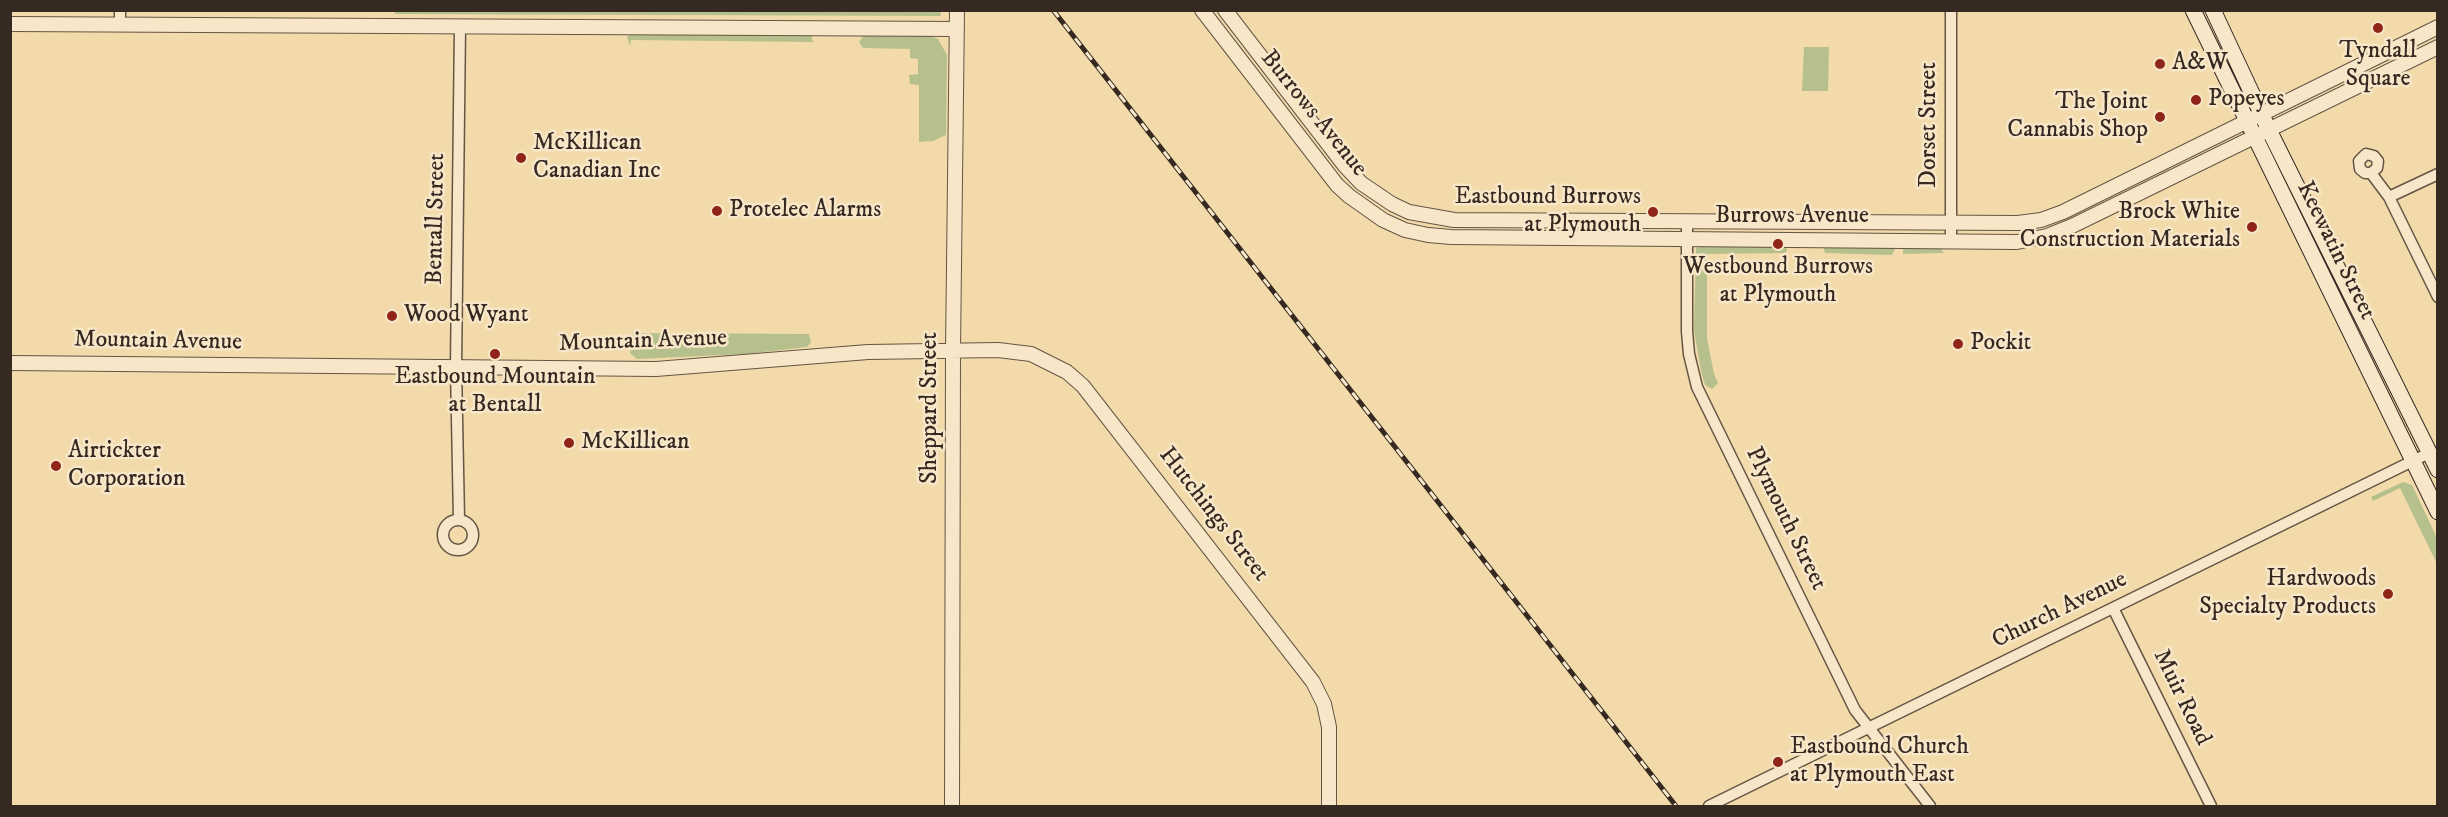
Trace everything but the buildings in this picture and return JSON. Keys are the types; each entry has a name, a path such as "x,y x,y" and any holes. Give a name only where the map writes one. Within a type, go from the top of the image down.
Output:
{"main road":[{"name":"Keewatin Street","path":"2193,10 2438,512"},
{"name":"Keewatin Street","path":"2213,10 2269,130 2438,470"}],"street":[{"path":"120,10 120,25"},
{"name":"Sheppard Street","path":"952,807 953,350 957,10"},
{"name":"Burrows Avenue","path":"1202,10 1337,185 1364,208 1383,220 1405,230 1451,237 2016,242 2047,236 2438,47"},
{"name":"Burrows Avenue","path":"1224,10 1345,166 1361,183 1392,204 1427,216 1454,220 1952,223 2018,223 2041,220 2064,212 2438,27"},
{"name":"Dorset Street","path":"1951,10 1951,240"},
{"path":"10,24 957,29"},
{"name":"Bentall Street","path":"459,520 456,367 460,26"},
{"path":"2369,61 2377,77"},
{"path":"2371,173 2389,197 2438,297"},
{"path":"2389,197 2438,174"},
{"path":"2115,187 2122,201"},
{"name":"Plymouth Street","path":"1687,221 1687,331 1689,354 1698,387 1855,710 1930,807"},
{"name":"Mountain Avenue","path":"10,363 657,369 829,354 953,350"},
{"name":"Hutchings Street","path":"953,350 998,350 1031,354 1067,372 1083,386 1313,682 1324,704 1329,727 1329,807"},
{"name":"Church Avenue","path":"1709,807 2429,453"},
{"name":"Muir Road","path":"2113,608 2211,807"}],"green space":[{"path":"940,10 941,16 395,14 395,11"},
{"path":"632,33 807,34 811,35 813,42 631,40 630,46 627,37"},
{"path":"864,35 929,35 938,39 947,55 946,135 933,141 919,142 919,85 910,84 909,75 918,74 918,59 910,58 910,49 863,48 859,42"},
{"path":"1804,47 1829,47 1828,91 1802,91"},
{"path":"1706,243 1786,246 1787,251 1785,253 1707,254 1707,338 1718,383 1712,389 1705,385 1694,330 1696,248"},
{"path":"1903,245 1940,247 1944,253 1903,254"},
{"path":"1823,246 1895,246 1895,249 1892,255 1825,253"},
{"path":"633,333 809,334 811,342 807,347 746,354 637,359 630,353"},
{"path":"2403,482 2412,485 2437,538 2437,564 2400,488 2373,501 2371,497"}],"railway":[{"path":"1053,10 1676,806"}],"place":[{"name":"Tyndall Square","path":"2378,28"},
{"name":"A&W","path":"2160,64"},
{"name":"Popeyes","path":"2196,100"},
{"name":"The Joint Cannabis Shop","path":"2160,117"},
{"name":"McKillican Canadian Inc","path":"521,158"},
{"name":"Protelec Alarms","path":"717,211"},
{"name":"Eastbound Burrows at Plymouth","path":"1653,212"},
{"name":"Brock White Construction Materials","path":"2252,227"},
{"name":"Westbound Burrows at Plymouth","path":"1778,244"},
{"name":"Wood Wyant","path":"392,316"},
{"name":"Pockit","path":"1958,344"},
{"name":"Eastbound Mountain at Bentall","path":"495,354"},
{"name":"McKillican","path":"569,443"},
{"name":"Airtickter Corporation","path":"56,466"},
{"name":"Hardwoods Specialty Products","path":"2388,594"},
{"name":"Eastbound Church at Plymouth East","path":"1778,762"}]}
